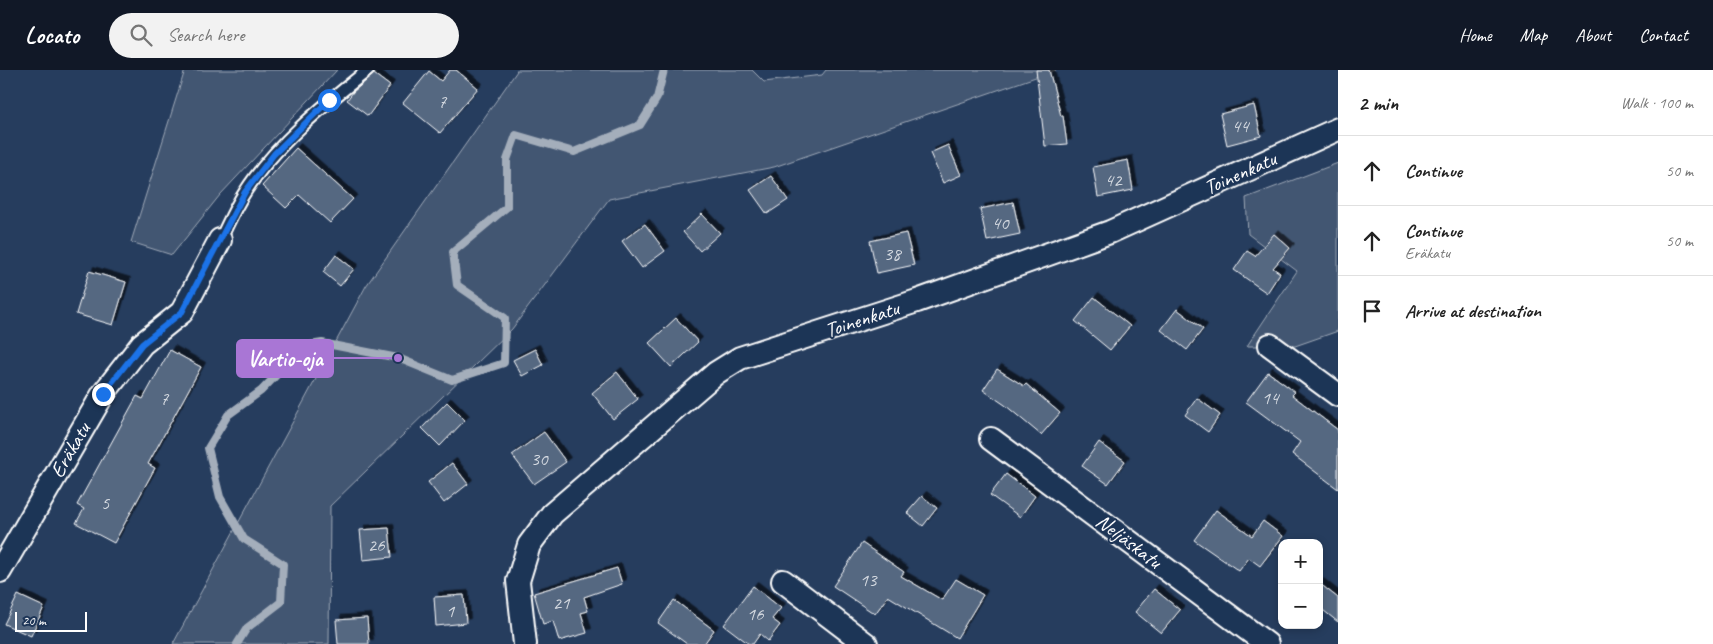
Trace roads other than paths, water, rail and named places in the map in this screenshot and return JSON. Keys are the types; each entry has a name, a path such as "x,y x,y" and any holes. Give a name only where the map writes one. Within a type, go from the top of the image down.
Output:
{"street":[{"name":"Toinenkatu","path":"525,644 518,581 529,545 552,514 716,373 740,358 917,301 1110,232 1338,129"},
{"name":"Eräkatu","path":"0,571 103,394 142,344 182,312 220,240"},
{"path":"1270,345 1338,395"},
{"name":"Neljäskatu","path":"991,439 1267,644"},
{"path":"783,581 866,644"}],"lane":[{"path":"220,240 245,192 274,154 329,100 368,70"}],"waterway":[{"path":"237,644 247,628 281,602 283,564 244,539 220,497 208,448 228,415 261,391 294,357 310,345 322,343 398,358 452,380 504,363 505,318 457,285 453,252 507,207 507,160 516,135 574,152 640,125 657,98 664,70"}],"place":[{"name":"Vartio-oja","path":"398,358"}]}
